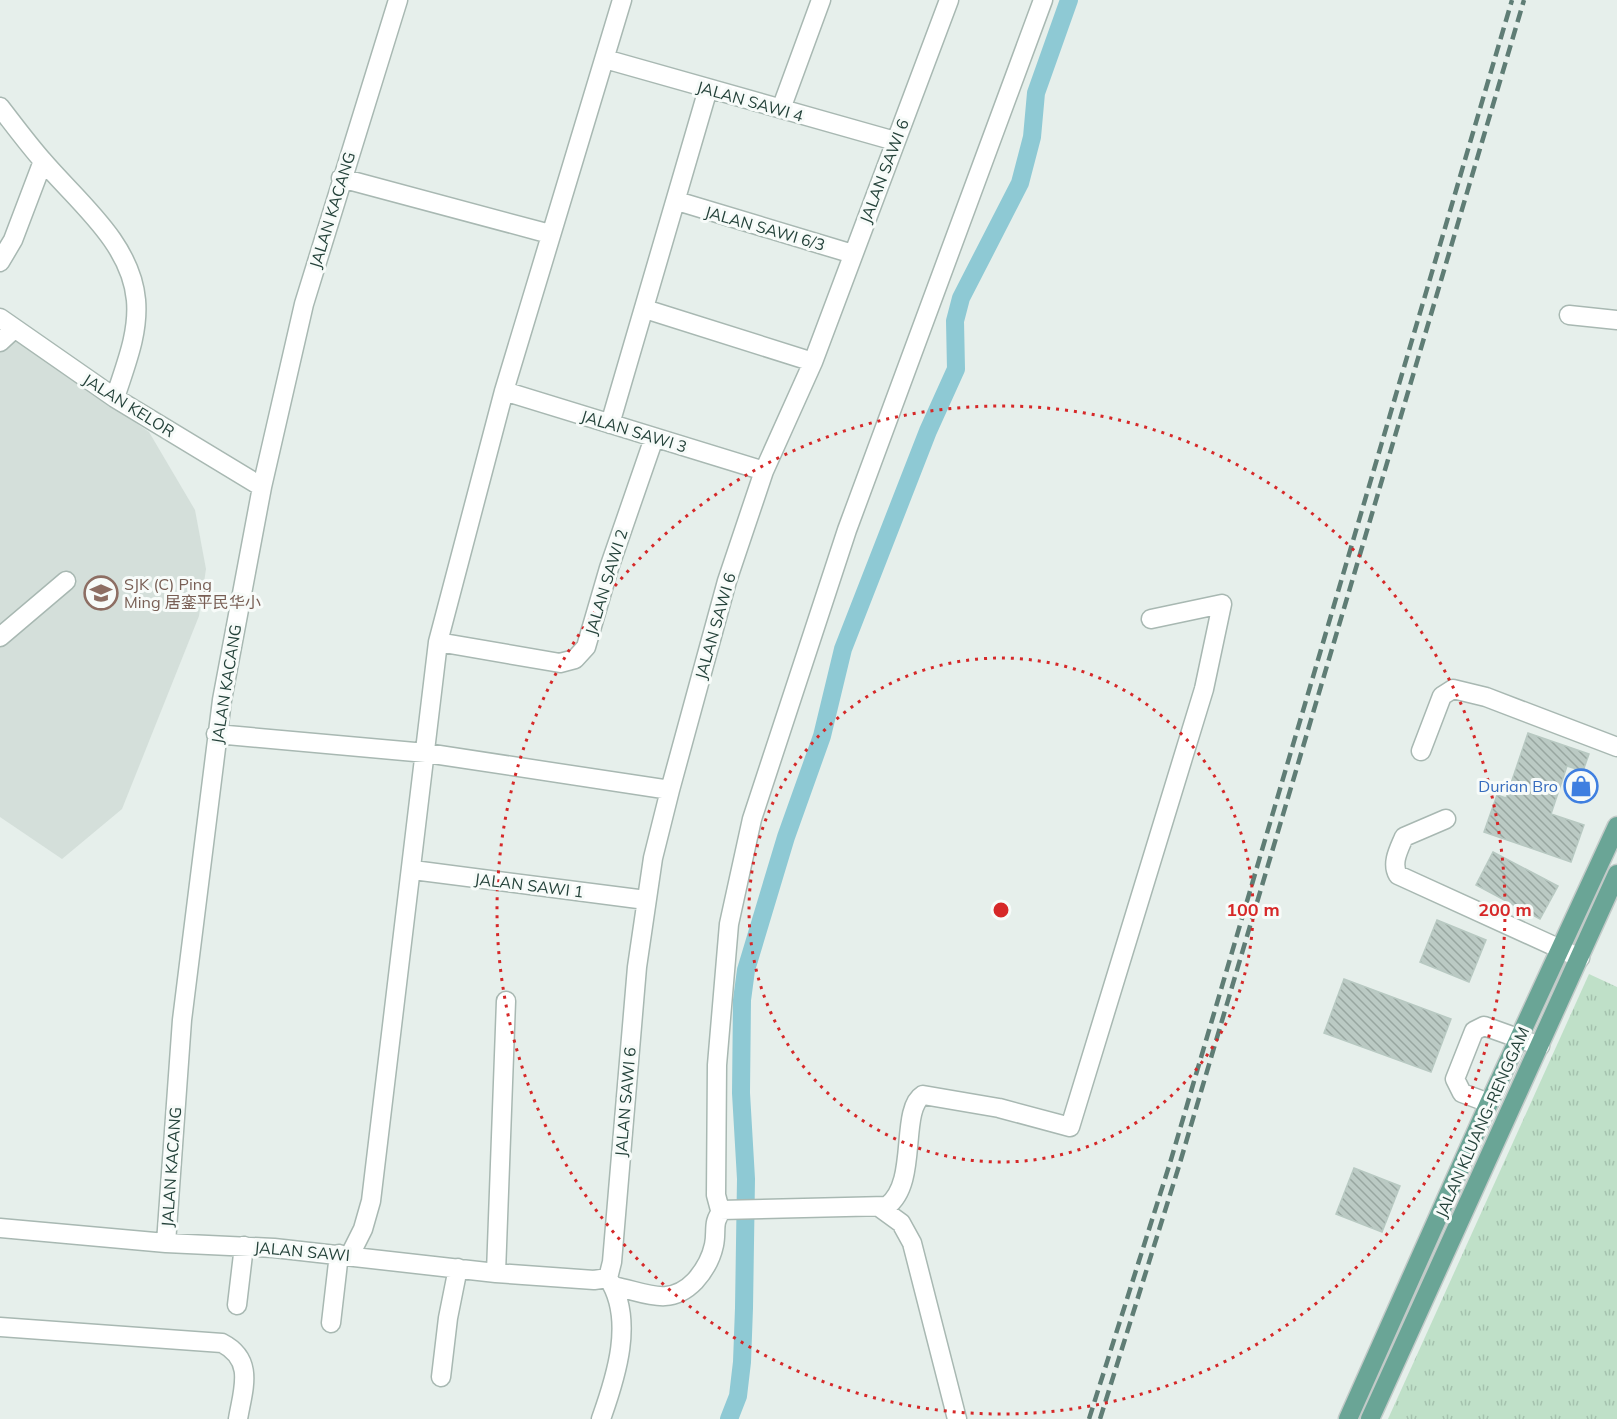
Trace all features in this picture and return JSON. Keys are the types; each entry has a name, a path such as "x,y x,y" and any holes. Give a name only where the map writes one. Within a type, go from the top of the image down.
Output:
{"main road":[{"name":"JALAN KLUANG-RENGGAM","path":"1348,1419 1489,1103 1562,950 1617,826"},
{"name":"JALAN KLUANG-RENGGAM","path":"1370,1419 1617,874"}],"street":[{"name":"JALAN KACANG","path":"165,1243 182,1020 212,793 216,734 262,487 304,304 341,178 398,0"},
{"path":"331,1323 344,1255 363,1229 371,1201 413,870 438,642 504,391 622,0"},
{"name":"JALAN SAWI 6","path":"608,1282 612,1262 637,967 646,900 670,790 727,581 764,471 813,362 949,0"},
{"path":"1043,0 847,530 752,819 729,924 717,1065 717,1205 728,1210 887,1206 900,1193 912,1114 918,1098 923,1095 999,1108 1070,1127 1204,689 1222,604 1151,619"},
{"path":"781,110 817,1"},
{"name":"JALAN SAWI 4","path":"605,59 895,141"},
{"path":"610,424 708,89"},
{"path":"0,107 43,161 97,219 128,265 136,300 134,339 115,398"},
{"path":"0,262 13,240 43,161"},
{"path":"341,178 550,234"},
{"name":"JALAN SAWI 6/3","path":"677,201 853,254"},
{"path":"645,309 813,362"},
{"path":"1569,315 1617,320"},
{"path":"0,342 7,324"},
{"name":"JALAN KELOR","path":"7,324 115,398 262,487"},
{"name":"JALAN SAWI 3","path":"504,391 764,471"},
{"name":"JALAN SAWI 2","path":"438,642 560,663 575,659 586,647 609,568 654,438"},
{"path":"0,637 66,581"},
{"path":"1421,751 1442,696 1453,688 1459,688 1617,747"},
{"path":"216,734 426,753 670,790"},
{"path":"1446,819 1404,837 1396,855 1394,869 1398,875 1580,958"},
{"name":"JALAN SAWI 1","path":"413,870 646,900"},
{"path":"496,1273 506,1001"},
{"path":"1489,1103 1462,1093 1457,1088 1455,1079 1474,1031 1484,1026 1540,1046"},
{"path":"879,1207 901,1223 912,1243 957,1419"},
{"name":"JALAN SAWI","path":"0,1228 165,1243 244,1246 344,1255 496,1273 608,1282 660,1296 677,1296 702,1273 710,1260 715,1240 715,1222 728,1210"},
{"path":"237,1305 244,1246"},
{"path":"441,1377 448,1318 458,1268"},
{"path":"601,1419 621,1346 619,1308 608,1282"},
{"path":"0,1327 222,1343 233,1349 241,1360 245,1376 238,1419"}],"shaded area":[{"name":"SJK (C) Ping Ming 居銮平民华小","path":"0,329 149,432 195,510 206,569 199,616 122,809 62,859 0,817"}],"green space":[{"path":"1589,974 1617,987 1617,1419 1388,1419"}],"building":[{"path":"1528,733 1589,754 1583,771 1567,766 1551,814 1584,825 1571,862 1484,832 1497,795 1506,798"},
{"path":"1493,852 1558,886 1540,919 1476,885"},
{"path":"1437,920 1486,940 1469,982 1420,962"},
{"path":"1344,979 1451,1019 1431,1072 1324,1033"},
{"path":"1354,1168 1400,1186 1382,1232 1336,1214"}],"waterway":[{"path":"729,1419 738,1396 742,1362 746,1179 741,1093 742,1000 746,970 786,837 822,736 843,649 928,431 956,369 955,321 961,298 1020,183 1032,137 1036,93 1069,0"}],"railway":[{"path":"1089,1419 1170,1163 1512,0"},
{"path":"1100,1419 1179,1166 1524,0"}],"place":[{"name":"SJK (C) Ping Ming 居銮平民华小","path":"101,593"},
{"name":"Durian Bro","path":"1581,786"}]}
